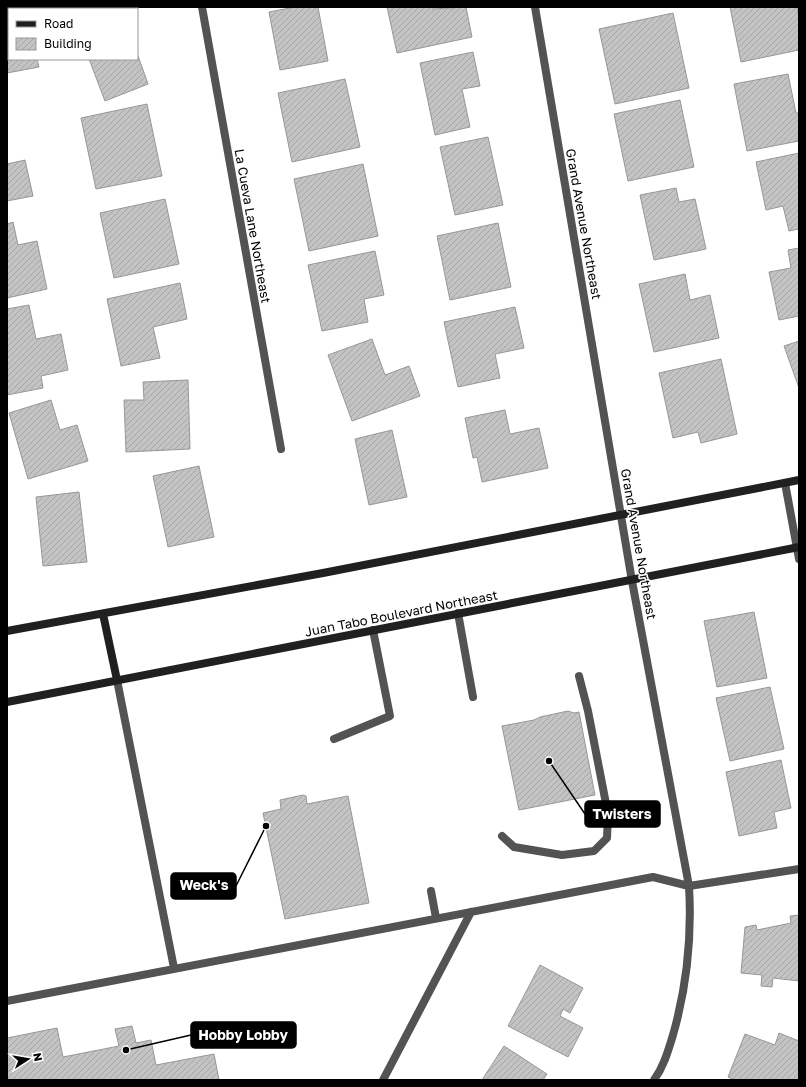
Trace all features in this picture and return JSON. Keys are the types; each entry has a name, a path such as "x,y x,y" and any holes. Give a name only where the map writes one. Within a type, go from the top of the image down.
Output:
{"main road":[{"path":"7,632 622,516 799,480"},
{"name":"Juan Tabo Boulevard Northeast","path":"7,702 798,548"},
{"path":"103,614 116,680"}],"street":[{"name":"La Cueva Lane Northeast","path":"202,7 282,449"},
{"name":"Grand Avenue Northeast","path":"535,7 632,581 689,886 691,919 685,982 680,1010 663,1067 654,1080"},
{"path":"784,483 799,559"},
{"path":"458,613 473,697"},
{"path":"334,738 390,716 373,630"},
{"path":"502,836 514,847 562,855 594,851 606,838 608,814 588,711 579,676"},
{"path":"116,680 174,968"},
{"path":"7,1001 653,877 689,886 799,869"},
{"path":"431,891 436,918"},
{"path":"383,1080 471,912"}],"building":[{"path":"295,7 318,7 328,61 280,70 269,12"},
{"path":"387,7 433,7 433,9 466,7 472,37 397,53"},
{"path":"730,7 797,7 799,18 799,50 741,62"},
{"path":"673,13 689,88 615,104 599,29"},
{"path":"8,36 8,60 37,60 39,67 7,73"},
{"path":"473,52 480,86 462,89 470,127 435,135 420,63"},
{"path":"138,56 148,84 105,101 89,60 138,60"},
{"path":"788,74 796,113 799,113 799,141 747,151 734,84"},
{"path":"345,79 360,147 292,162 278,93"},
{"path":"680,100 694,167 628,181 614,114"},
{"path":"147,104 162,176 96,189 81,118"},
{"path":"488,137 503,205 455,215 440,147"},
{"path":"799,153 799,229 789,231 783,206 766,210 756,162"},
{"path":"25,160 33,196 7,201 7,164"},
{"path":"363,164 378,236 309,251 294,179"},
{"path":"676,188 679,202 695,199 706,249 654,260 640,195"},
{"path":"165,199 179,264 114,278 100,213"},
{"path":"13,222 18,245 37,241 47,289 7,298 7,224"},
{"path":"498,223 511,287 450,300 437,236"},
{"path":"799,248 799,316 779,320 769,272 791,268 788,250"},
{"path":"375,251 384,295 364,299 368,322 322,331 308,265"},
{"path":"685,274 690,300 710,295 719,338 654,352 639,284"},
{"path":"180,283 187,319 153,327 160,358 121,366 107,299"},
{"path":"29,305 36,339 61,334 68,370 41,376 43,388 7,395 7,309"},
{"path":"515,307 524,348 495,354 500,378 458,387 444,322"},
{"path":"372,339 385,375 409,366 420,396 352,421 328,355"},
{"path":"799,341 799,388 784,346"},
{"path":"721,359 737,434 701,443 698,432 673,438 659,373"},
{"path":"188,380 190,449 126,452 124,400 144,400 143,382"},
{"path":"51,400 60,430 77,425 88,461 28,479 9,413"},
{"path":"505,410 510,434 539,428 548,468 482,482 477,457 473,458 465,418"},
{"path":"392,430 407,497 369,505 355,439"},
{"path":"199,466 214,537 168,547 153,476"},
{"path":"79,492 87,562 43,566 36,497"},
{"path":"754,612 767,678 717,687 704,621"},
{"path":"770,687 784,749 730,761 716,698"},
{"path":"568,711 574,713 579,712 595,795 519,810 502,726 534,720 540,717"},
{"path":"781,760 791,808 774,812 777,828 739,836 726,772"},
{"path":"303,795 306,796 307,804 348,796 369,903 285,919 263,813 281,809 280,800"},
{"path":"799,915 799,981 773,978 772,987 761,986 762,975 741,973 745,927 756,925 757,930 791,923 790,916"},
{"path":"540,965 583,988 570,1013 563,1009 560,1016 583,1028 568,1057 508,1026"},
{"path":"132,1026 136,1043 151,1040 156,1065 214,1054 219,1080 7,1080 7,1038 57,1028 63,1057 119,1046 115,1029"},
{"path":"779,1033 799,1041 799,1080 735,1080 728,1077 745,1034 775,1045"},
{"path":"504,1046 547,1074 543,1080 482,1080"}],"place":[{"name":"Twisters","path":"549,761"},
{"name":"Weck's","path":"266,826"},
{"name":"Hobby Lobby","path":"126,1050"}]}
